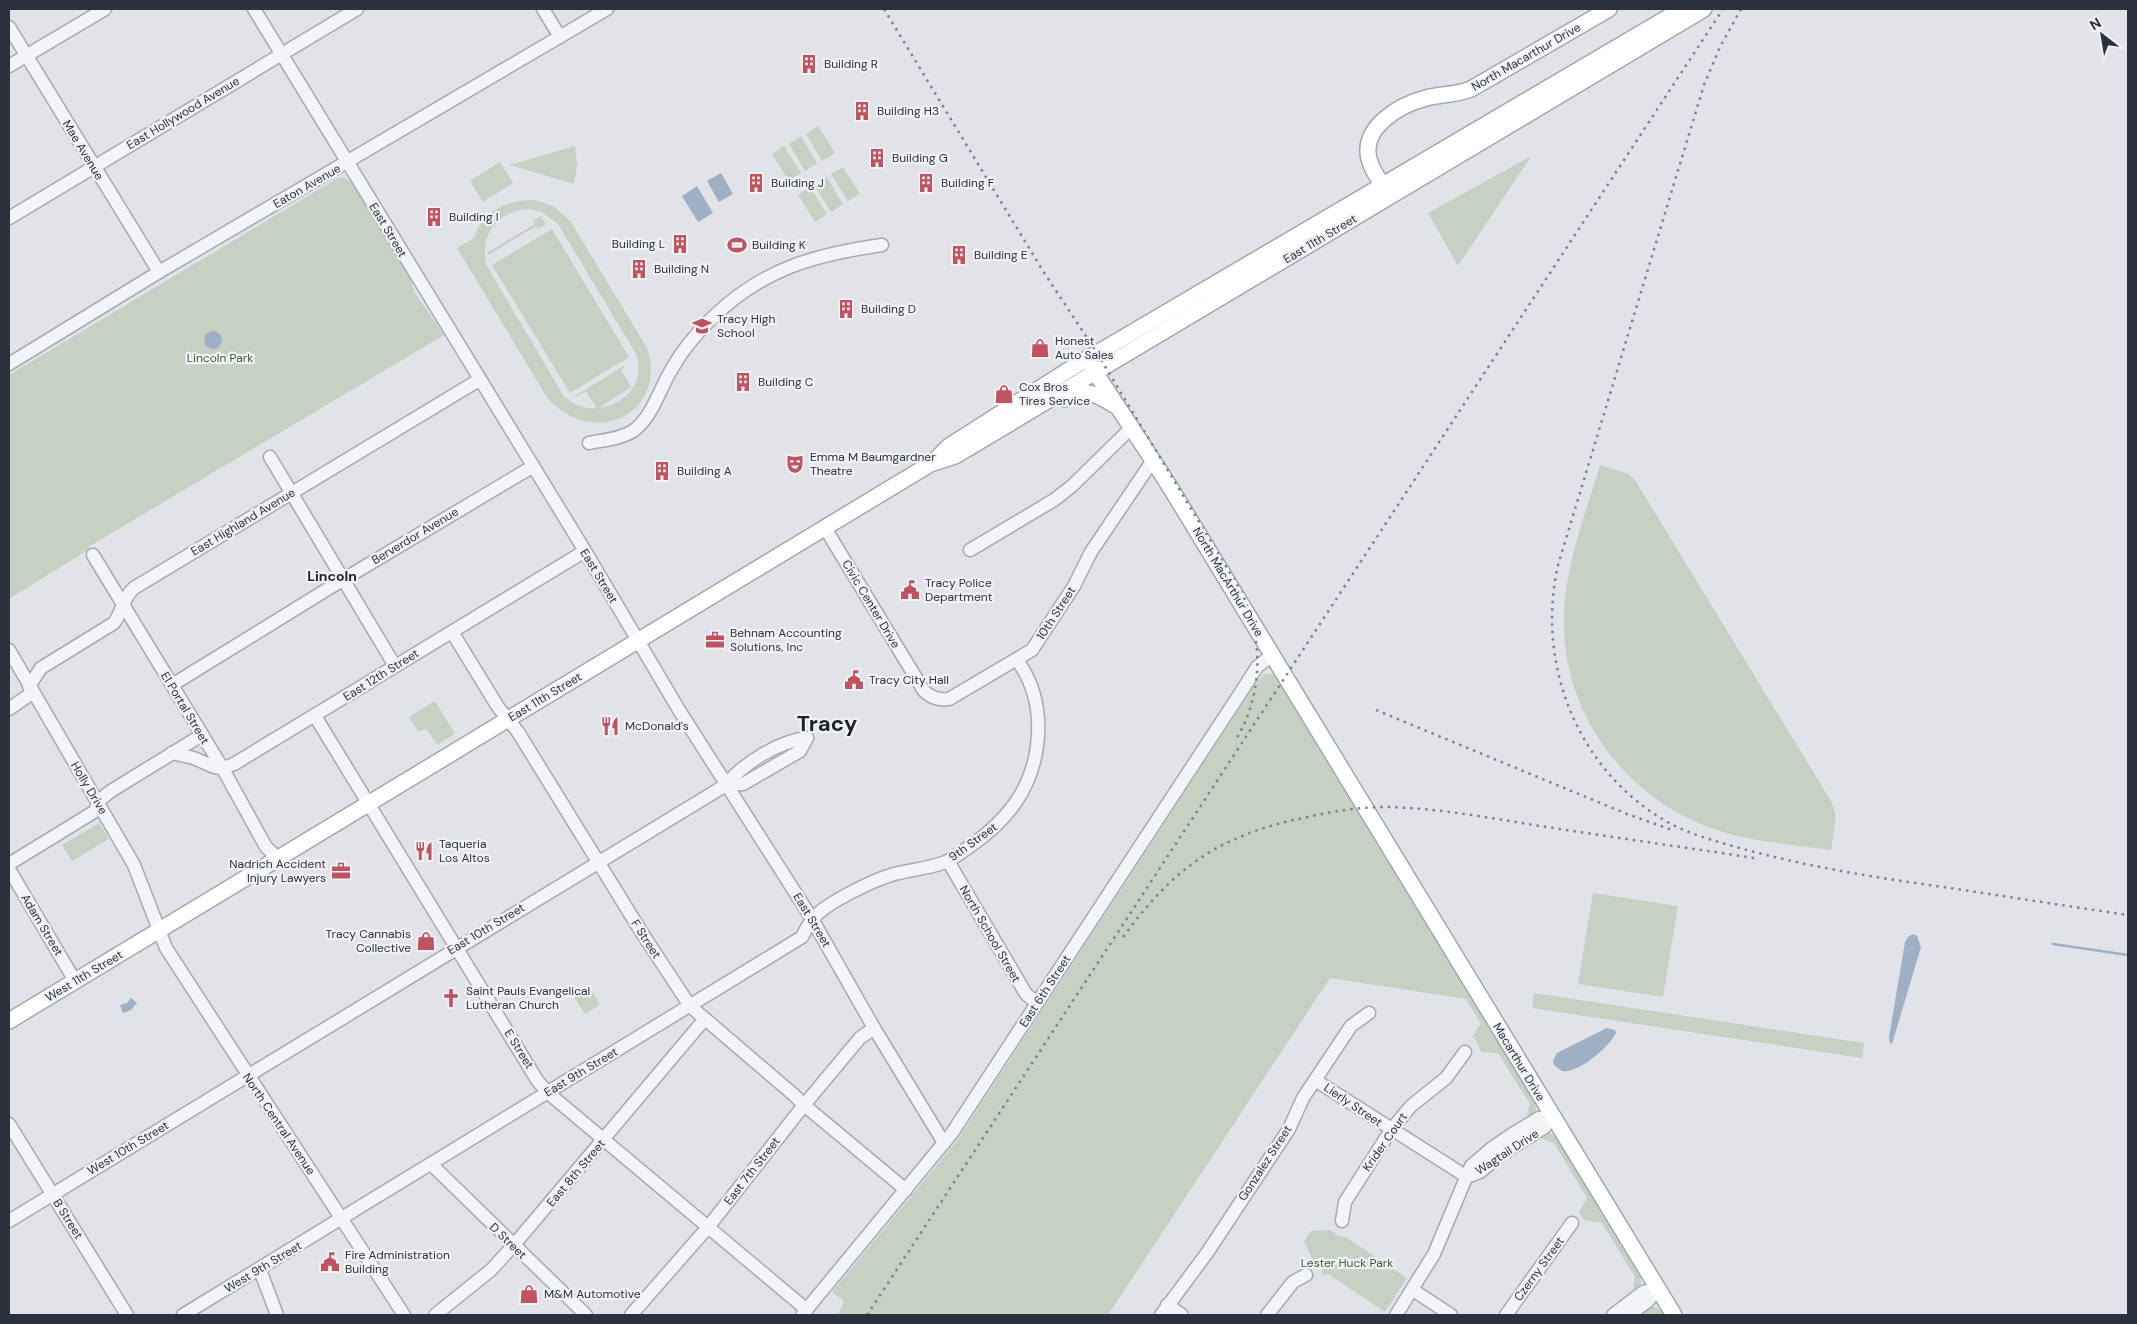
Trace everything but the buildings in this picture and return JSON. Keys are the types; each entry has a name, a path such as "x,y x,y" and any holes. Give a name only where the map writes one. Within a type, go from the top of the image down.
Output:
{"main road":[{"name":"North Macarthur Drive","path":"1386,191 1369,162 1368,149 1370,137 1383,120 1404,107 1425,98 1460,93 1471,89 1609,9"},
{"name":"East 11th Street","path":"932,463 948,446 1087,359 1386,191 1686,13 1704,9"},
{"name":"East 11th Street","path":"158,931 932,463 955,456 1096,373 1386,191"},
{"name":"North MacArthur Drive","path":"1087,359 1153,460 1365,808"},
{"path":"1000,428 1024,422 1078,393 1090,392 1101,396 1116,406"},
{"name":"Macarthur Drive","path":"1365,808 1674,1315"},
{"name":"West 11th Street","path":"9,1021 158,931"}],"street":[{"path":"9,66 105,9"},
{"name":"East Street","path":"254,9 726,785 812,919 874,1028 944,1143"},
{"name":"East Hollywood Avenue","path":"9,218 357,9"},
{"path":"543,9 560,37"},
{"name":"Eaton Avenue","path":"9,364 159,272 607,9"},
{"name":"Mae Avenue","path":"9,27 159,272"},
{"path":"589,443 620,437 635,430 642,424 673,366 691,341 718,312 750,288 785,269 818,256 882,245"},
{"name":"East Highland Avenue","path":"9,709 32,694 29,686 40,668 114,623 129,592 134,588 479,380"},
{"path":"970,550 1054,500 1072,486 1131,428"},
{"path":"270,457 395,666"},
{"name":"10th Street","path":"916,680 931,697 938,700 949,699 1032,650 1074,586 1091,552 1153,460"},
{"name":"Berverdor Avenue","path":"172,685 344,579 532,467"},
{"name":"Civic Center Drive","path":"824,528 916,680"},
{"name":"East 12th Street","path":"223,769 315,716 585,551"},
{"name":"El Portal Street","path":"93,555 223,769 266,847 278,858"},
{"name":"F Street","path":"452,632 690,1006 704,1020 906,1190"},
{"name":"Holly Drive","path":"9,650 134,865 158,931"},
{"name":"East 6th Street","path":"805,1312 944,1143 1257,667 1272,655"},
{"name":"9th Street","path":"812,919 833,904 872,882 890,875 948,861 989,833 1016,804 1027,784 1036,756 1039,727 1036,699 1026,673 1017,660"},
{"name":"E Street","path":"315,716 547,1092 709,1226 805,1312"},
{"path":"9,864 97,810 97,802 202,736"},
{"name":"East 10th Street","path":"247,1075 597,861 726,785 735,773 759,757 794,739 807,738 800,751 743,784 726,785"},
{"path":"172,754 196,759 215,769 223,769"},
{"name":"North School Street","path":"948,861 1027,996 1037,1003"},
{"name":"Adam Street","path":"9,869 76,981"},
{"name":"East 9th Street","path":"342,1219 802,937 812,919"},
{"name":"North Central Avenue","path":"158,931 166,948 247,1075 404,1315"},
{"name":"Gonzalez Street","path":"1164,1310 1207,1253 1289,1129 1303,1098 1352,1026 1369,1012"},
{"name":"East 8th Street","path":"435,1315 491,1270 513,1246 704,1020"},
{"name":"East 7th Street","path":"631,1315 709,1226 804,1105 860,1038 874,1028"},
{"name":"Krider Court","path":"1342,1221 1345,1202 1391,1130 1411,1106 1446,1078 1465,1052"},
{"name":"West 10th Street","path":"9,1220 247,1075"},
{"name":"Lierly Street","path":"1315,1080 1467,1177"},
{"name":"Wagtail Drive","path":"1396,1315 1434,1254 1467,1177 1480,1172 1500,1156 1545,1127 1552,1116"},
{"name":"B Street","path":"9,1124 127,1315"},
{"name":"D Street","path":"431,1164 513,1246 586,1315"},
{"name":"West 9th Street","path":"183,1315 342,1219"},
{"name":"Czerny Street","path":"1506,1315 1572,1223"},
{"path":"260,1270 277,1315"},
{"path":"1267,1315 1293,1282 1306,1275"},
{"path":"1612,1315 1643,1292 1658,1288"},
{"path":"1629,1315 1648,1301 1658,1288"},
{"path":"1413,1290 1452,1315"},
{"path":"1164,1310 1182,1315"}],"green space":[{"path":"818,126 835,153 822,161 806,134"},
{"path":"801,136 817,163 805,171 789,144"},
{"path":"575,146 577,165 574,184 510,165 511,163"},
{"path":"784,146 801,173 789,181 772,154"},
{"path":"1530,158 1458,266 1428,213"},
{"path":"500,162 513,183 483,202 470,181"},
{"path":"843,167 860,194 848,201 831,174"},
{"name":"Lincoln Park","path":"343,177 352,183 410,278 415,293 444,335 90,546 88,550 9,599 9,375 336,179"},
{"path":"827,177 843,204 831,212 814,185"},
{"path":"810,187 827,214 815,222 798,195"},
{"path":"535,200 555,207 571,222 647,348 651,371 647,391 637,406 623,417 605,422 586,421 566,414 548,399 457,248 474,238 478,228 490,213 506,204","holes":["529,209 542,212 558,224 636,354 639,369 636,383 628,394 617,403 604,407 589,408 575,404 563,395 487,266 485,245 488,235 500,220 508,214 518,211"]},
{"path":"541,216 546,224 538,229 536,226 488,255 487,253 535,224 533,221"},
{"path":"552,229 629,357 570,393 492,265"},
{"path":"624,366 621,370 631,387 597,409 586,391 575,396"},
{"path":"1600,465 1629,474 1635,480 1831,801 1836,816 1831,850 1769,842 1738,836 1708,827 1674,810 1643,789 1617,763 1595,733 1579,700 1568,665 1564,628 1566,590 1572,558"},
{"path":"1264,674 1273,674 1277,679 1535,1103 1536,1110 1534,1115 1531,1118 1527,1114 1530,1104 1498,1053 1481,1052 1477,1042 1472,1037 1481,1024 1466,999 1330,978 1108,1315 838,1315 844,1301 832,1292 956,1142 1254,686"},
{"path":"435,701 455,734 437,745 426,729 418,731 409,717"},
{"path":"99,823 109,839 72,861 62,845"},
{"path":"1593,893 1678,906 1663,997 1578,984"},
{"path":"585,988 594,994 599,1003 598,1006 585,1014 573,995"},
{"path":"1534,993 1864,1043 1862,1058 1532,1008"},
{"path":"1546,1133 1552,1134 1558,1140 1640,1275 1641,1284 1637,1291 1633,1286 1635,1277 1602,1223 1584,1220 1579,1212 1587,1198 1554,1143 1544,1140 1542,1135"},
{"name":"Lester Huck Park","path":"1331,1230 1338,1236 1346,1237 1407,1278 1385,1312 1328,1274 1323,1275 1320,1266 1313,1260 1304,1241 1311,1231"},
{"path":"1651,1306 1660,1309 1665,1315 1636,1315"}],"water":[{"path":"721,173 733,194 719,202 707,181"},
{"path":"697,186 713,213 698,222 682,196"},
{"path":"213,331 219,334 222,340 219,346 213,349 207,346 204,340 207,334"},
{"path":"1913,934 1917,936 1921,947 1892,1044 1889,1037 1905,942"},
{"path":"131,998 137,1003 131,1010 123,1013 120,1005 127,1003"},
{"path":"1607,1028 1615,1030 1616,1033 1600,1052 1584,1064 1569,1071 1562,1071 1554,1065 1553,1061 1557,1053"}],"waterway":[{"path":"2053,944 2128,955"}],"railway":[{"path":"884,9 1043,271 1097,353 1242,593 1254,630 1257,668 1251,706 1235,741"},
{"path":"867,1315 1723,9"},
{"path":"1741,9 1720,47 1704,85 1558,565 1553,603 1553,642 1560,679 1572,715 1590,748 1613,778 1640,804 1673,825 1698,836 1763,854 1842,871 2128,915"},
{"path":"1376,710 1627,814 1675,831"},
{"path":"1123,937 1142,912 1162,891 1181,872 1202,857 1225,844 1277,824 1347,810 1386,807 1444,811 1754,858"}],"place":[{"name":"Building R","path":"809,64"},
{"name":"Building H3","path":"862,111"},
{"name":"Building G","path":"877,158"},
{"name":"Building J","path":"756,183"},
{"name":"Building F","path":"926,183"},
{"name":"Building I","path":"434,217"},
{"name":"Building L","path":"680,244"},
{"name":"Building K","path":"737,245"},
{"name":"Building E","path":"959,255"},
{"name":"Building N","path":"639,269"},
{"name":"Building D","path":"846,309"},
{"name":"Tracy High School","path":"702,326"},
{"name":"Honest Auto Sales","path":"1040,348"},
{"name":"Building C","path":"743,382"},
{"name":"Cox Bros Tires Service","path":"1004,394"},
{"name":"Emma M Baumgardner Theatre","path":"795,464"},
{"name":"Building A","path":"662,471"},
{"name":"Tracy Police Department","path":"910,590"},
{"name":"Behnam Accounting Solutions, Inc","path":"715,640"},
{"name":"Tracy City Hall","path":"854,680"},
{"name":"McDonald's","path":"610,726"},
{"name":"Taqueria Los Altos","path":"424,851"},
{"name":"Nadrich Accident Injury Lawyers","path":"341,871"},
{"name":"Tracy Cannabis Collective","path":"426,941"},
{"name":"Saint Pauls Evangelical Lutheran Church","path":"451,998"},
{"name":"Fire Administration Building","path":"330,1262"},
{"name":"M&M Automotive","path":"529,1294"}],"district":[{"name":"Lincoln","path":"332,576"},
{"name":"Tracy","path":"827,723"}]}
